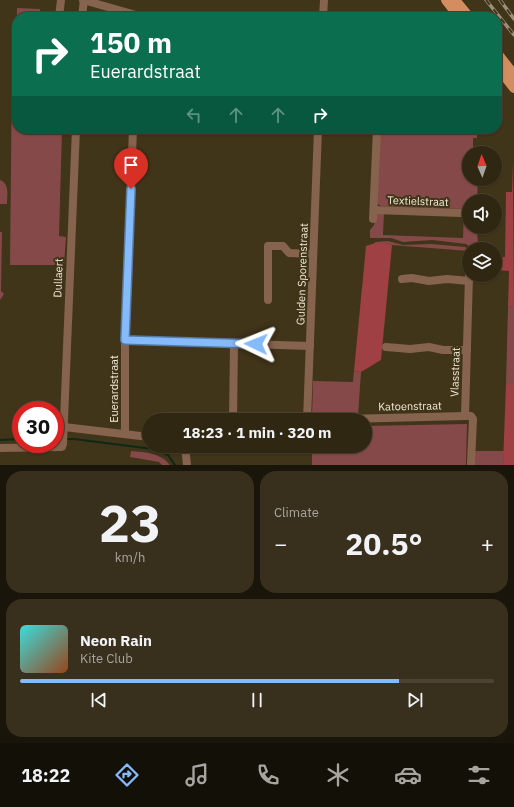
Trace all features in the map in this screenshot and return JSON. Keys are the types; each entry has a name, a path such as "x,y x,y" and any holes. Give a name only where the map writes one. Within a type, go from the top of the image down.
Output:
{"main road":[{"path":"446,0 455,12"},
{"path":"455,0 465,12"},
{"path":"502,60 514,75"},
{"path":"502,72 514,88"}],"street":[{"path":"60,12 61,0"},
{"path":"82,12 83,0 124,12"},
{"path":"323,12 324,0"},
{"name":"Dullaert","path":"64,431 76,134"},
{"name":"Euerardstraat","path":"125,434 125,340 133,134"},
{"name":"Gulden Sporenstraat","path":"307,413 318,134"},
{"name":"Textielstraat","path":"373,219 377,134"},
{"name":"Textielstraat","path":"374,210 461,214"},
{"path":"268,300 268,246 283,246 289,253 313,254"},
{"path":"402,279 412,278 430,280 462,278"},
{"name":"Vlasstraat","path":"465,416 469,282"},
{"path":"125,340 310,346"},
{"path":"232,413 234,343"},
{"path":"386,347 410,349 429,347 443,350 467,350"},
{"path":"465,416 471,416 473,418 471,463"},
{"name":"Katoenstraat","path":"372,418 465,416"},
{"path":"64,431 142,436"},
{"name":"Dullaert","path":"0,448 12,448"},
{"path":"186,453 187,465"}],"shaded area":[{"path":"17,8 40,9 40,12 17,12"},
{"path":"12,65 12,134 62,134 59,236 66,237 64,265 10,265"},
{"path":"380,134 477,134 477,138 473,138 473,146 462,146 462,186 478,186 477,194 462,194 462,209 381,206 376,203"},
{"path":"513,162 514,306 508,307 509,271 502,270 502,257 505,257 506,192 512,192"},
{"path":"0,180 7,187 7,204 0,204"},
{"path":"384,212 383,235 463,238 463,234 477,234 478,242 462,242 462,244 432,240 403,242 391,238 370,238 370,230 374,225 377,214"},
{"path":"0,232 2,232 1,291 4,294 0,300"},
{"path":"388,241 403,245 431,244 462,247 462,250 392,245 375,242"},
{"path":"375,243 392,245 381,360 361,372 354,371 366,246"},
{"path":"514,306 514,384 506,384 508,307"},
{"path":"354,371 361,372 358,413 312,413 313,381 353,382"},
{"path":"506,384 514,384 514,465 503,465"},
{"path":"467,424 466,465 312,465 312,453 372,453 372,426"},
{"path":"131,451 147,453 162,458 170,465 162,465 159,462 130,457"},
{"path":"470,451 504,451 503,465 470,465"}],"waterway":[{"path":"0,440 12,439"},
{"path":"66,439 153,449 168,455 175,465"}],"railway":[{"path":"486,0 496,12"},
{"path":"500,0 514,19"},
{"path":"502,20 514,35"}],"route":[{"path":"131,189 125,340 256,344"}]}
